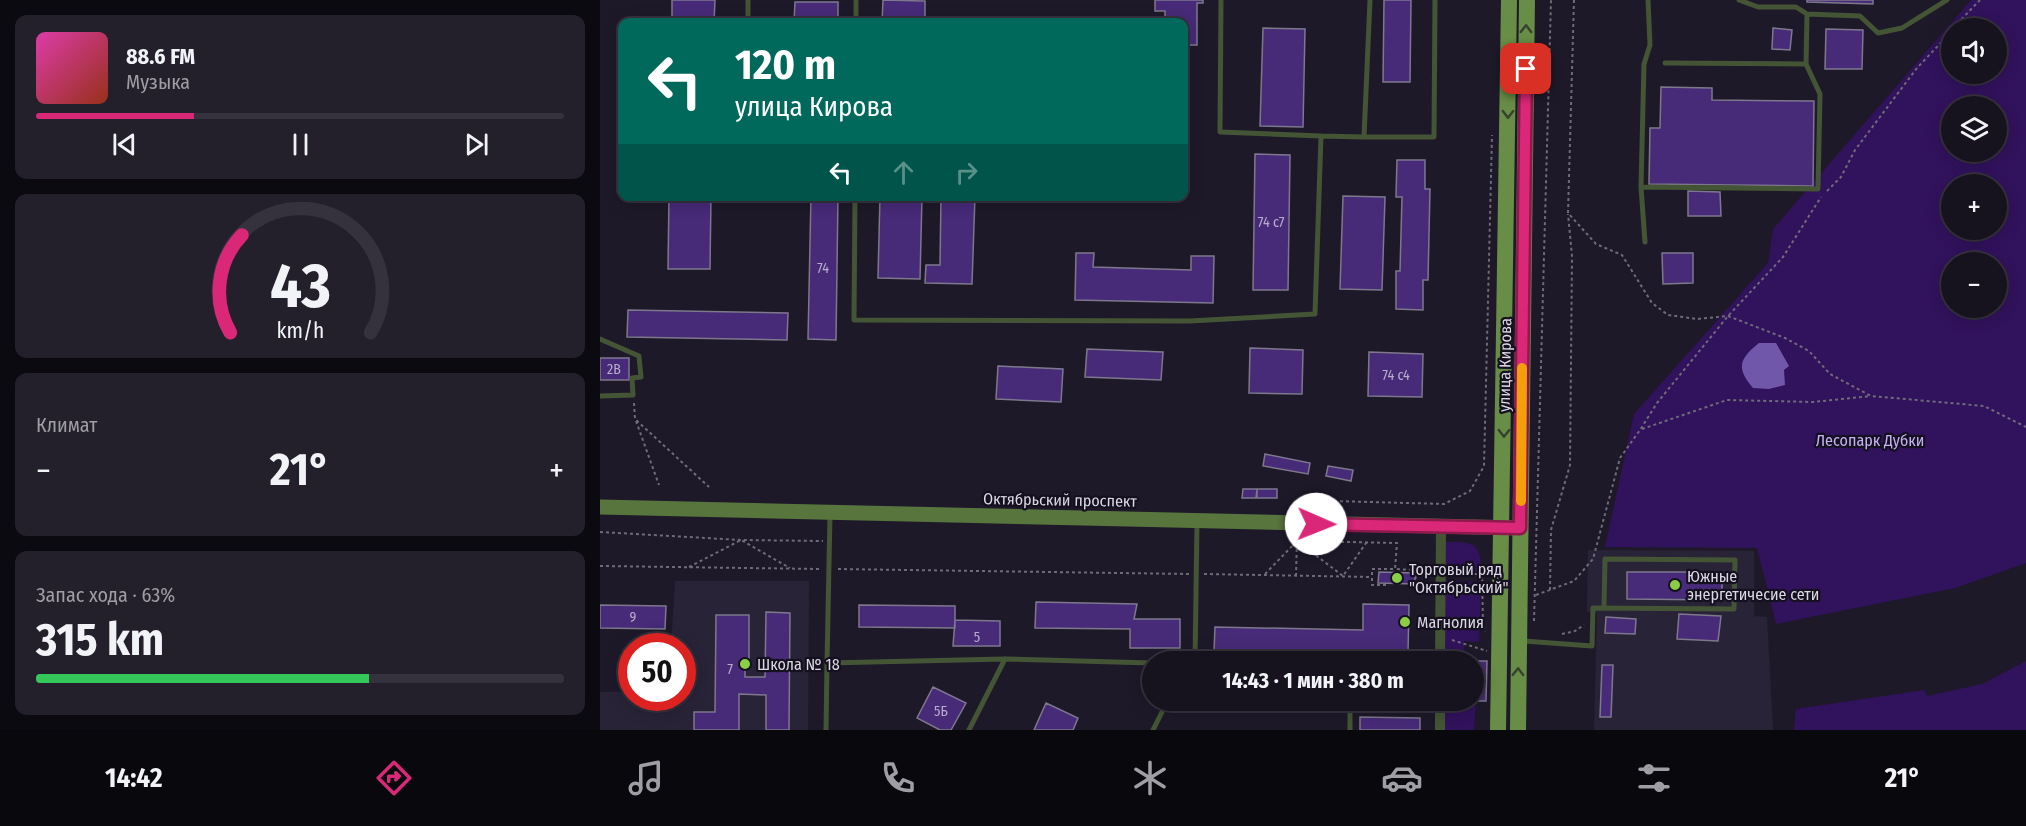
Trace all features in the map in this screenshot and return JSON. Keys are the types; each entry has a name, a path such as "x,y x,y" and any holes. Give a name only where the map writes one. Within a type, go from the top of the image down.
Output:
{"main road":[{"name":"улица Кирова","path":"1498,730 1509,0"},
{"name":"улица Кирова","path":"1518,730 1526,641 1520,528 1527,0"},
{"name":"Октябрьский проспект","path":"600,507 1520,528"}],"street":[{"path":"1440,651 1441,526"},
{"path":"1440,711 1440,730"}],"lane":[{"path":"748,0 748,18"},
{"path":"856,0 856,18"},
{"path":"1221,0 1220,132 1434,137 1435,0"},
{"path":"1364,136 1370,0"},
{"path":"1645,242 1641,187 1644,64 1650,45 1648,0"},
{"path":"1739,0 1758,7 1796,7 1807,14 1860,16 1878,33 1902,28 1947,0"},
{"path":"1641,187 1818,189 1820,94 1806,64 1807,14"},
{"path":"1665,63 1806,64"},
{"path":"855,201 854,320 1190,321 1315,314 1321,136 1316,136"},
{"path":"600,339 639,356 641,377 632,378 633,395 600,396"},
{"path":"826,730 830,513"},
{"path":"1195,651 1197,521"},
{"path":"1526,641 1592,646 1593,608 1734,609 1735,560 1605,559 1604,608"},
{"path":"827,663 1005,659 1142,663"},
{"path":"969,730 1005,659"},
{"path":"1153,730 1162,711"},
{"path":"1350,711 1350,730"}],"path":[{"path":"1526,641 1536,595 1551,0"},
{"path":"1550,590 1551,530 1570,465 1572,256 1568,213 1574,0"},
{"path":"1963,18 1980,0"},
{"path":"1536,595 1574,581 1593,559 1620,458 1657,403 1728,316 1783,257 1819,199 1841,177 1855,150 1917,68 1941,42"},
{"path":"1298,500 1444,504 1470,491 1484,466 1492,132"},
{"path":"1568,213 1596,244 1622,255 1652,303 1668,315 1697,319 1728,316 1785,338 1809,351 1830,374 1871,396"},
{"path":"633,395 635,419 660,484"},
{"path":"1641,430 1726,400 1813,402 1871,396 1984,406 2026,427"},
{"path":"635,419 709,488"},
{"path":"1296,576 1297,523"},
{"path":"600,532 741,540 829,541"},
{"path":"688,567 741,540"},
{"path":"741,540 793,569"},
{"path":"1297,541 1343,576"},
{"path":"1264,575 1297,541 1397,543 1395,569"},
{"path":"1343,576 1366,543"},
{"path":"600,566 1372,577"},
{"path":"1386,585 1372,585 1372,569 1415,570 1416,585"},
{"path":"1441,574 1482,574 1485,633"},
{"path":"1556,636 1575,631 1593,619"},
{"path":"1441,637 1490,652 1487,643"}],"shaded area":[{"path":"1759,343 1776,343 1789,366 1784,370 1785,385 1769,389 1753,388 1744,375 1742,364 1744,359"},
{"path":"1588,550 1754,551 1754,616 1767,617 1773,730 1594,730 1597,613 1587,612"},
{"name":"Школа № 18","path":"675,581 809,581 808,730 600,730 600,692 618,691 618,711 696,711 696,633 672,633"}],"green space":[{"name":"Лесопарк Дубки","path":"1971,0 2026,0 2026,563 1955,588 1776,624 1757,548 1605,547 1634,414 1768,263 1773,229 1941,35 1941,84 2007,84 2007,18 1955,18"},
{"path":"1444,542 1473,545 1479,554 1481,572 1444,571"},
{"path":"1444,581 1481,582 1479,642 1464,641 1464,651 1445,651"},
{"path":"2026,661 2026,730 1794,730 1796,709 1924,690 1927,696 1982,684"},
{"path":"1445,711 1475,711 1474,730 1445,730"}],"building":[{"path":"672,0 715,0 714,18 672,18"},
{"path":"883,0 925,1 925,18 882,18"},
{"path":"1155,0 1203,0 1203,3 1197,3 1197,45 1188,45 1188,18 1165,18 1165,11 1155,11"},
{"path":"1384,0 1411,0 1410,82 1383,82"},
{"path":"1807,0 1873,0 1873,4 1807,2"},
{"path":"795,2 838,2 838,18 794,18"},
{"path":"1263,28 1305,29 1303,127 1260,126"},
{"path":"1773,28 1792,30 1790,50 1772,49"},
{"path":"1826,29 1863,30 1862,69 1825,69"},
{"path":"1661,87 1712,88 1712,100 1814,101 1813,186 1649,184 1650,128 1660,128"},
{"path":"1255,154 1290,155 1288,290 1253,290"},
{"path":"1397,160 1425,160 1425,189 1430,189 1428,280 1423,280 1423,310 1396,309 1396,271 1400,271 1402,197 1396,197"},
{"path":"1688,191 1720,192 1721,216 1688,216"},
{"path":"1343,196 1385,197 1382,290 1340,289"},
{"path":"669,201 711,201 710,269 668,269"},
{"path":"811,201 838,201 836,340 808,339"},
{"path":"880,201 922,201 920,279 878,278"},
{"path":"941,201 975,201 972,284 925,283 926,265 940,265"},
{"path":"1076,253 1094,253 1093,267 1191,270 1191,256 1214,256 1213,303 1075,300"},
{"path":"1662,253 1693,253 1693,283 1663,284"},
{"path":"628,310 788,313 787,340 627,337"},
{"path":"1250,348 1303,350 1302,394 1249,393"},
{"path":"1087,349 1163,352 1161,380 1085,377"},
{"path":"1369,352 1423,354 1422,397 1368,396"},
{"path":"600,358 629,358 629,380 600,380"},
{"path":"998,366 1063,369 1061,402 996,399"},
{"path":"1265,454 1310,463 1308,474 1263,466"},
{"path":"1328,466 1353,470 1351,481 1326,476"},
{"path":"1243,489 1257,489 1256,498 1242,498"},
{"path":"1257,489 1277,489 1277,498 1257,498"},
{"name":"Торговый ряд \"Октябрьский\"","path":"1379,572 1415,573 1415,584 1378,583"},
{"name":"Южные энергетичесие сети","path":"1627,572 1722,572 1722,600 1627,599"},
{"path":"1036,602 1137,604 1134,619 1180,619 1180,648 1130,648 1130,629 1035,628"},
{"path":"1363,604 1409,605 1408,651 1214,651 1215,627 1363,630"},
{"path":"600,605 666,606 665,629 600,628"},
{"path":"859,605 955,606 955,628 859,627"},
{"path":"766,612 790,613 789,730 766,730 766,695 739,694 739,730 694,730 694,712 715,712 716,615 749,615 749,661 745,661 745,677 765,677"},
{"path":"1679,614 1721,616 1718,641 1677,639"},
{"path":"1606,617 1636,619 1635,634 1605,633"},
{"path":"955,620 1000,621 1000,646 953,646"},
{"path":"1484,661 1487,661 1486,701 1484,701"},
{"path":"1602,665 1613,665 1611,717 1600,717"},
{"path":"933,687 966,703 951,730 940,730 917,718"},
{"path":"1046,703 1078,718 1073,730 1034,730"},
{"path":"1360,717 1420,718 1420,730 1360,730"}],"slow traffic":[{"path":"1521,501 1522,368"}],"place":[{"name":"Торговый ряд \"Октябрьский\"","path":"1397,578"},
{"name":"Южные энергетичесие сети","path":"1675,585"},
{"name":"Магнолия","path":"1405,622"},
{"name":"Школа № 18","path":"745,664"}],"route":[{"path":"1316,524 1520,528 1526,69"}]}
